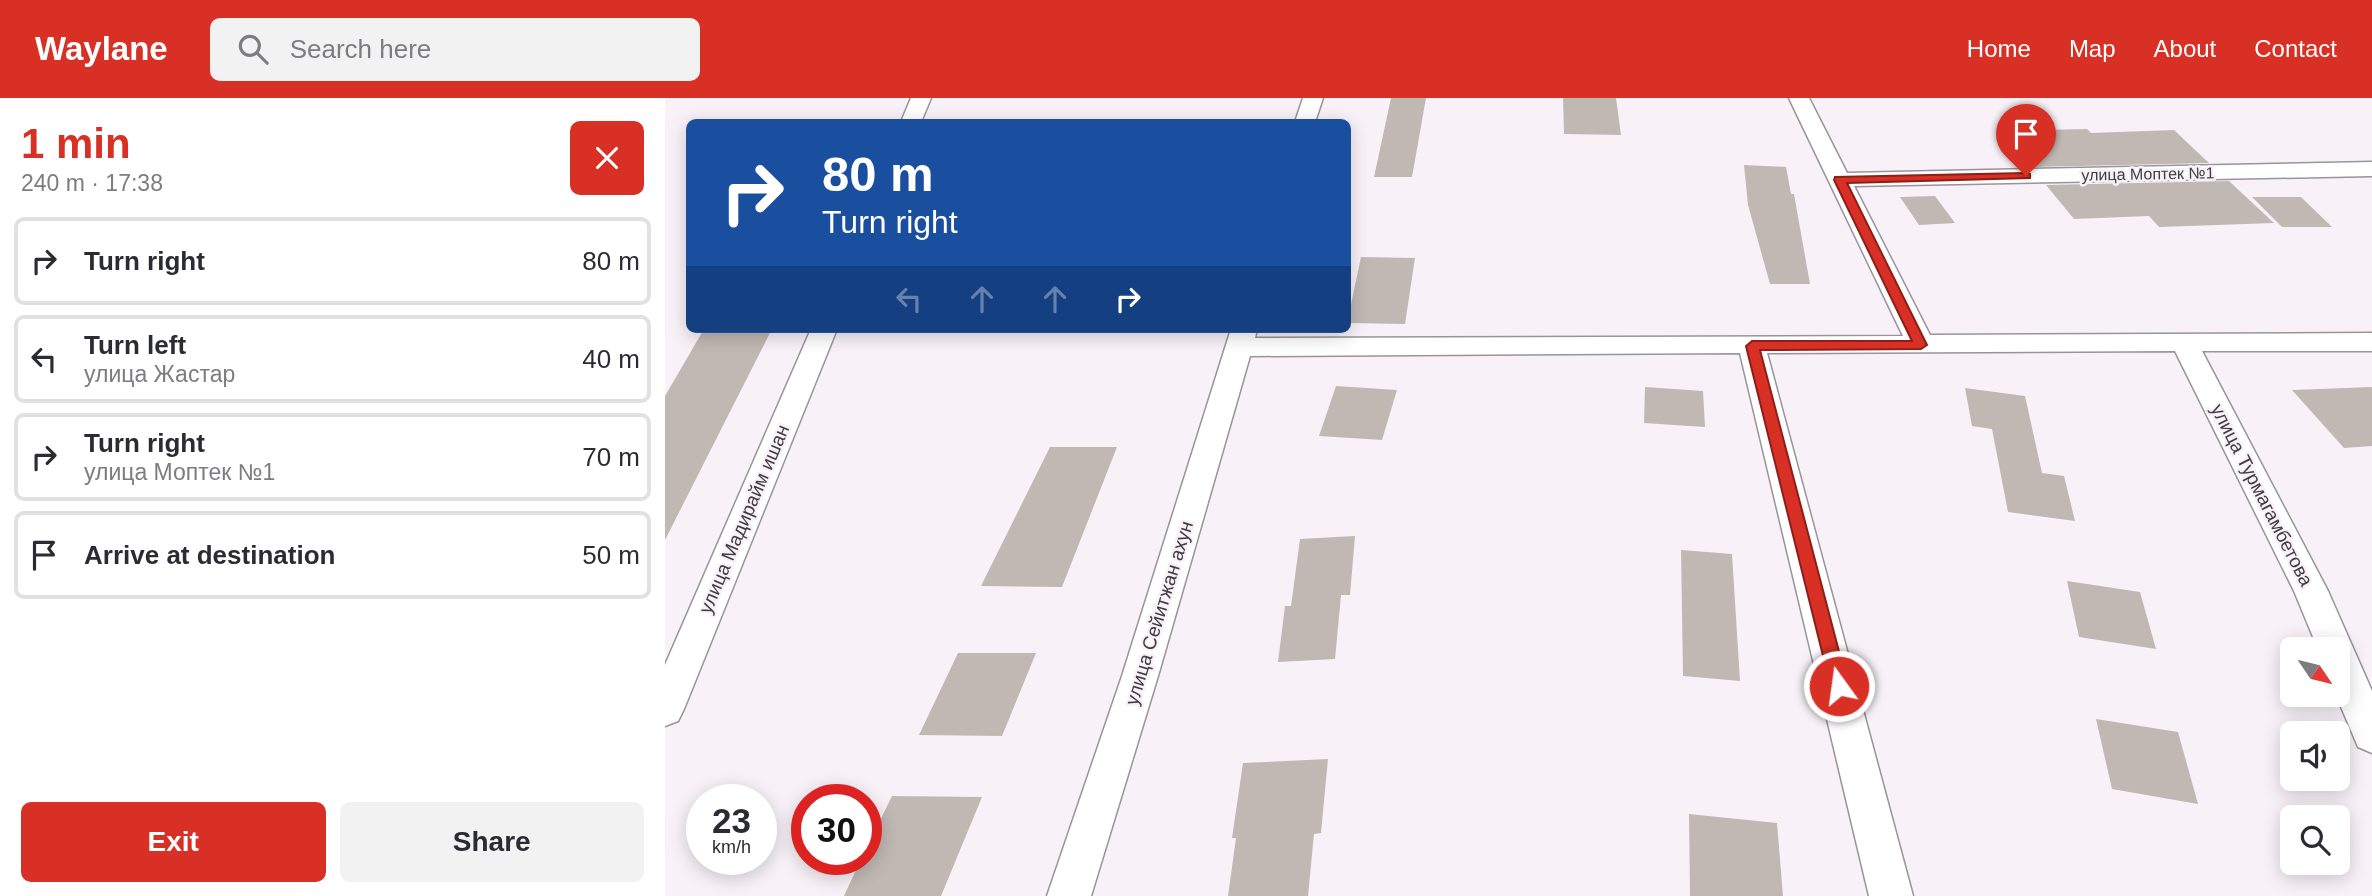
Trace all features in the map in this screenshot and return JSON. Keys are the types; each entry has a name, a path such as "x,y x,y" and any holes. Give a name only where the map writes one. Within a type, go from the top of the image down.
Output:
{"street":[{"path":"912,119 921,98"},
{"path":"1306,119 1313,98"},
{"path":"1799,98 1921,345"},
{"name":"улица Моптек №1","path":"1839,180 2372,169"},
{"name":"улица Мадирайм ишан","path":"665,709 822,333"},
{"path":"1241,338 1752,346 2372,342"},
{"name":"улица Сейитжан ахун","path":"1069,896 1140,676 1241,338"},
{"name":"улица Турмагамбетова","path":"2184,343 2311,591 2331,637"},
{"path":"1752,346 1891,896"},
{"path":"2350,684 2372,736"}],"building":[{"path":"1391,98 1426,98 1412,177 1374,177"},
{"path":"1563,98 1616,98 1621,135 1564,134"},
{"path":"2087,129 2091,133 2174,130 2209,163 2031,167 2007,138 2048,136 2042,130"},
{"path":"1744,165 1786,167 1791,194 1794,194 1810,284 1770,284 1748,205"},
{"path":"2229,181 2274,223 2159,227 2149,216 2074,219 2046,185"},
{"path":"1935,196 1955,223 1919,225 1900,197"},
{"path":"2252,197 2301,197 2332,227 2282,227"},
{"path":"1361,257 1415,258 1405,324 1351,323 1351,304"},
{"path":"702,333 770,333 665,540 665,396"},
{"path":"1336,386 1397,390 1382,440 1319,436"},
{"path":"1645,387 1703,391 1705,427 1644,423"},
{"path":"2372,387 2372,446 2344,448 2292,390"},
{"path":"1965,388 2025,396 2042,473 2064,476 2075,521 2008,512 1992,429 1972,426"},
{"path":"1050,447 1117,447 1062,587 981,586"},
{"path":"1355,536 1350,595 1341,595 1335,659 1278,662 1285,606 1291,606 1300,539"},
{"path":"1681,550 1732,554 1740,681 1683,676"},
{"path":"2067,581 2140,592 2156,649 2079,637"},
{"path":"958,653 1036,653 1002,736 919,735"},
{"path":"2096,719 2178,732 2198,804 2112,789"},
{"path":"1328,759 1321,833 1314,834 1308,896 1228,896 1236,838 1232,838 1243,763"},
{"path":"892,796 982,797 941,896 844,896 854,875 882,875 882,816"},
{"path":"1689,814 1777,823 1783,896 1690,896"}],"route":[{"path":"1839,686 1752,346 1921,345 1839,180 2026,176"}]}
